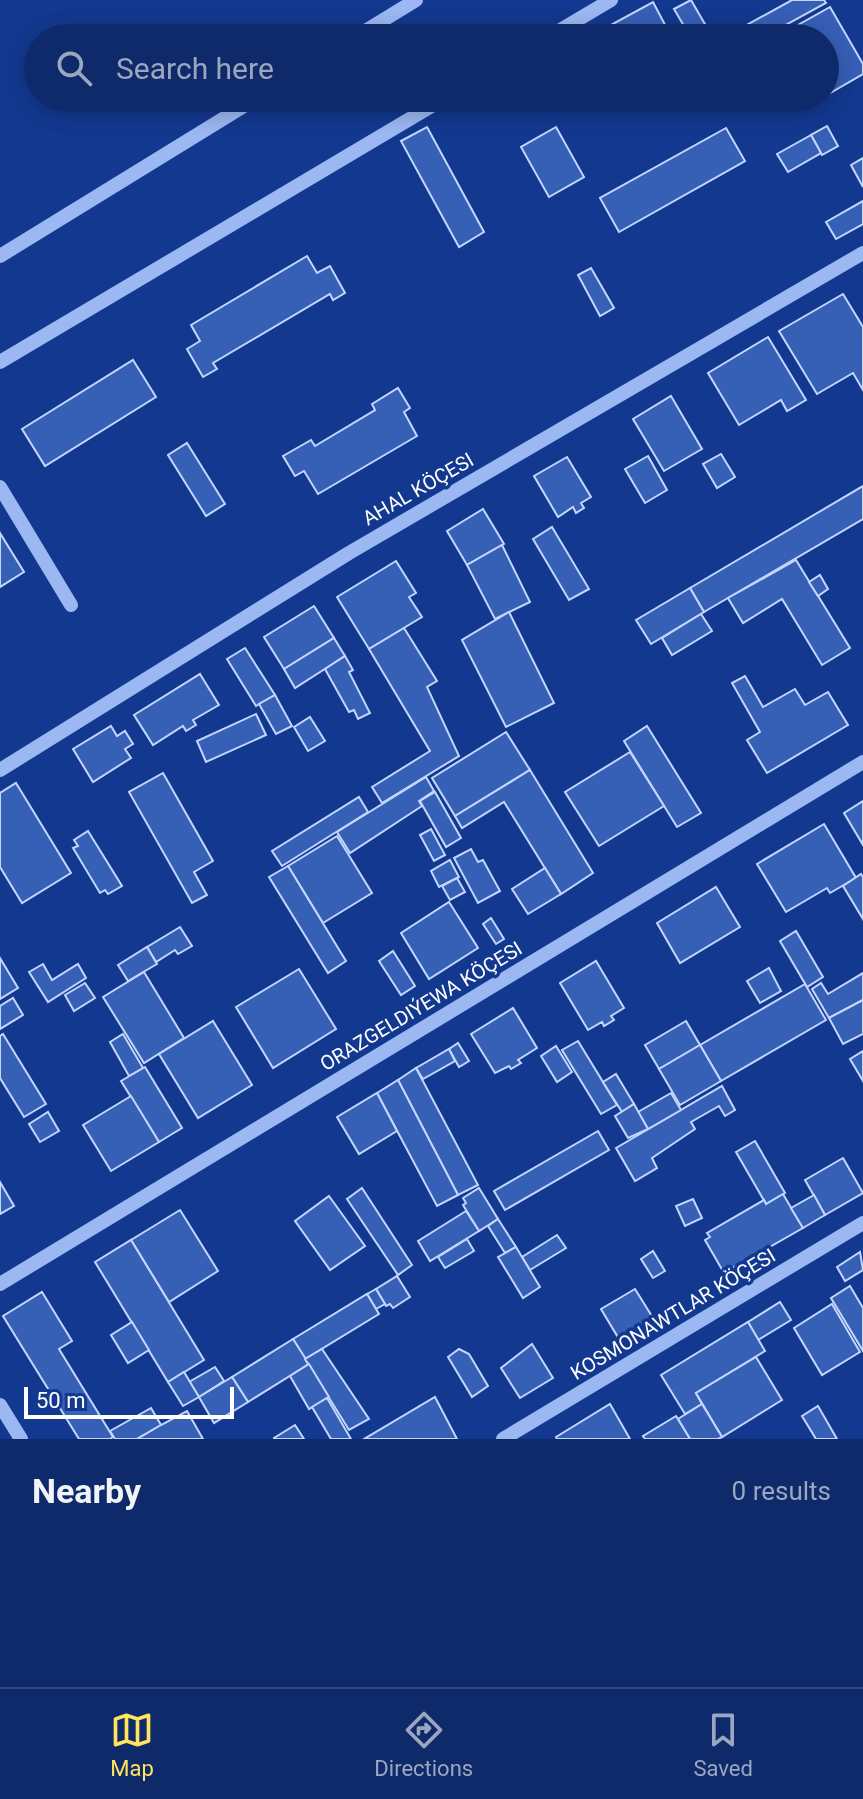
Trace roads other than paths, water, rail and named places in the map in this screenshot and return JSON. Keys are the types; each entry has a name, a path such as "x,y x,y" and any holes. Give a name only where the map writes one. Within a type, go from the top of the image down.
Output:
{"street":[{"path":"377,24 416,0"},
{"path":"571,24 611,0"},
{"path":"0,256 234,112"},
{"path":"0,362 421,112"},
{"name":"AHAL KÖÇESI","path":"0,770 349,553 863,253"},
{"path":"0,487 71,605"},
{"name":"ORAZGELDIÝEWA KÖÇESI","path":"0,1284 863,762"},
{"name":"KOSMONAWTLAR KÖÇESI","path":"503,1439 863,1223"},
{"path":"0,1405 21,1439"}]}
